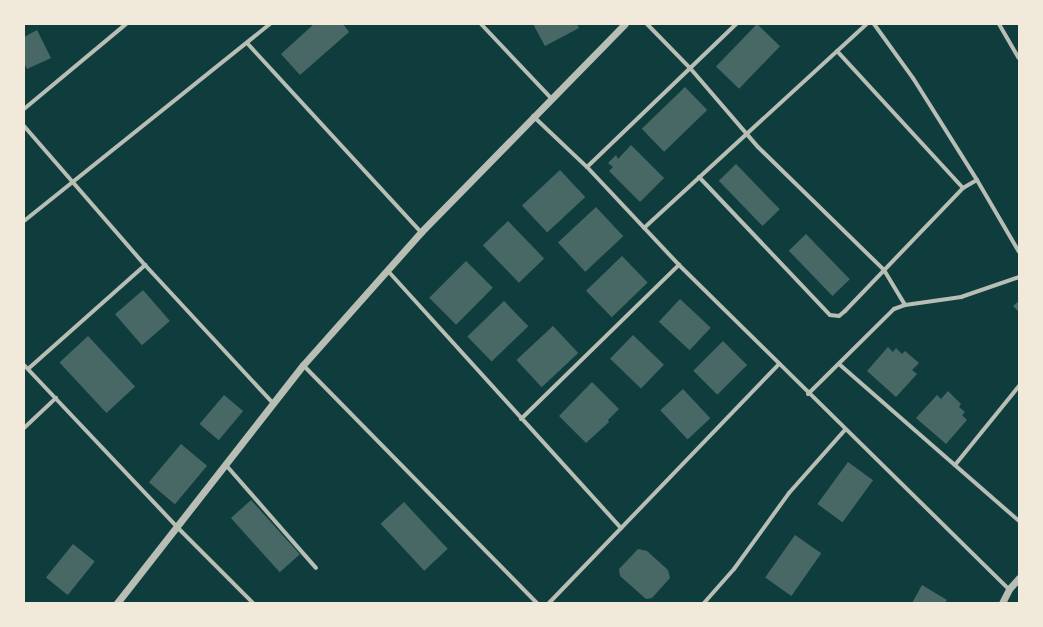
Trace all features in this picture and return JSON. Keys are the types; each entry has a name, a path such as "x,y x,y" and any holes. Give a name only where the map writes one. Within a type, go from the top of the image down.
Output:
{"street":[{"path":"24,109 126,24"},
{"path":"24,221 270,24"},
{"path":"481,24 551,98"},
{"path":"117,603 303,365 421,232 625,24"},
{"path":"648,24 690,68 748,133 758,147 884,270 905,305"},
{"path":"587,167 736,24"},
{"path":"644,228 867,24"},
{"path":"874,24 913,78 977,180 1019,252"},
{"path":"999,24 1019,58"},
{"path":"247,43 421,232"},
{"path":"838,51 964,188"},
{"path":"534,116 587,167 678,265 808,394 1009,589"},
{"path":"24,126 74,181 145,266 273,403"},
{"path":"699,177 830,315 838,316 845,311 964,188 977,180"},
{"path":"521,418 678,265"},
{"path":"28,369 145,266"},
{"path":"388,271 621,528"},
{"path":"808,394 894,309 905,305 962,297 1019,277"},
{"path":"550,603 779,364"},
{"path":"839,364 1019,521"},
{"path":"24,365 177,527 253,603"},
{"path":"303,365 537,603"},
{"path":"955,465 1019,386"},
{"path":"24,428 56,398"},
{"path":"704,603 734,569 789,493 845,430"},
{"path":"226,464 316,568"},
{"path":"1002,603 1009,589 1019,578"}],"building":[{"path":"314,24 343,24 349,32 300,75 281,54"},
{"path":"533,24 577,24 579,28 545,46"},
{"path":"757,24 780,46 739,89 716,66"},
{"path":"37,30 51,58 27,69 24,63 24,37"},
{"path":"685,87 707,110 664,152 642,129"},
{"path":"631,145 664,178 640,202 609,171 613,167 608,163 616,155 618,159"},
{"path":"736,164 780,209 762,226 719,181"},
{"path":"560,170 585,197 547,233 522,205"},
{"path":"596,207 623,236 585,272 558,242"},
{"path":"508,221 544,258 519,283 483,245"},
{"path":"806,234 850,279 832,296 789,251"},
{"path":"622,256 648,283 612,317 586,291"},
{"path":"466,261 493,288 456,325 429,298"},
{"path":"143,290 170,321 142,345 115,314"},
{"path":"680,299 711,328 690,350 659,322"},
{"path":"504,301 528,326 492,362 467,336"},
{"path":"1019,301 1019,312 1013,306"},
{"path":"553,326 578,353 542,387 516,360"},
{"path":"633,335 664,365 641,389 610,359"},
{"path":"88,336 135,386 107,413 59,363"},
{"path":"723,341 747,365 717,395 693,371"},
{"path":"888,347 893,352 896,348 902,354 905,351 919,363 912,370 917,374 896,397 867,371"},
{"path":"592,382 619,409 608,420 609,422 586,443 559,416"},
{"path":"683,389 710,418 688,439 660,410"},
{"path":"948,391 961,404 959,407 965,412 962,415 967,420 946,444 916,418 937,395 941,399"},
{"path":"224,395 243,411 219,440 200,424"},
{"path":"181,444 207,466 175,504 149,482"},
{"path":"848,462 873,480 843,522 817,504"},
{"path":"251,500 300,554 280,572 231,518"},
{"path":"404,502 448,549 424,571 381,524"},
{"path":"795,535 821,553 791,596 765,578"},
{"path":"73,544 95,562 68,595 46,577"},
{"path":"638,549 647,551 668,570 670,578 652,598 646,599 620,576 619,569"},
{"path":"922,585 947,600 945,603 912,603"}]}
